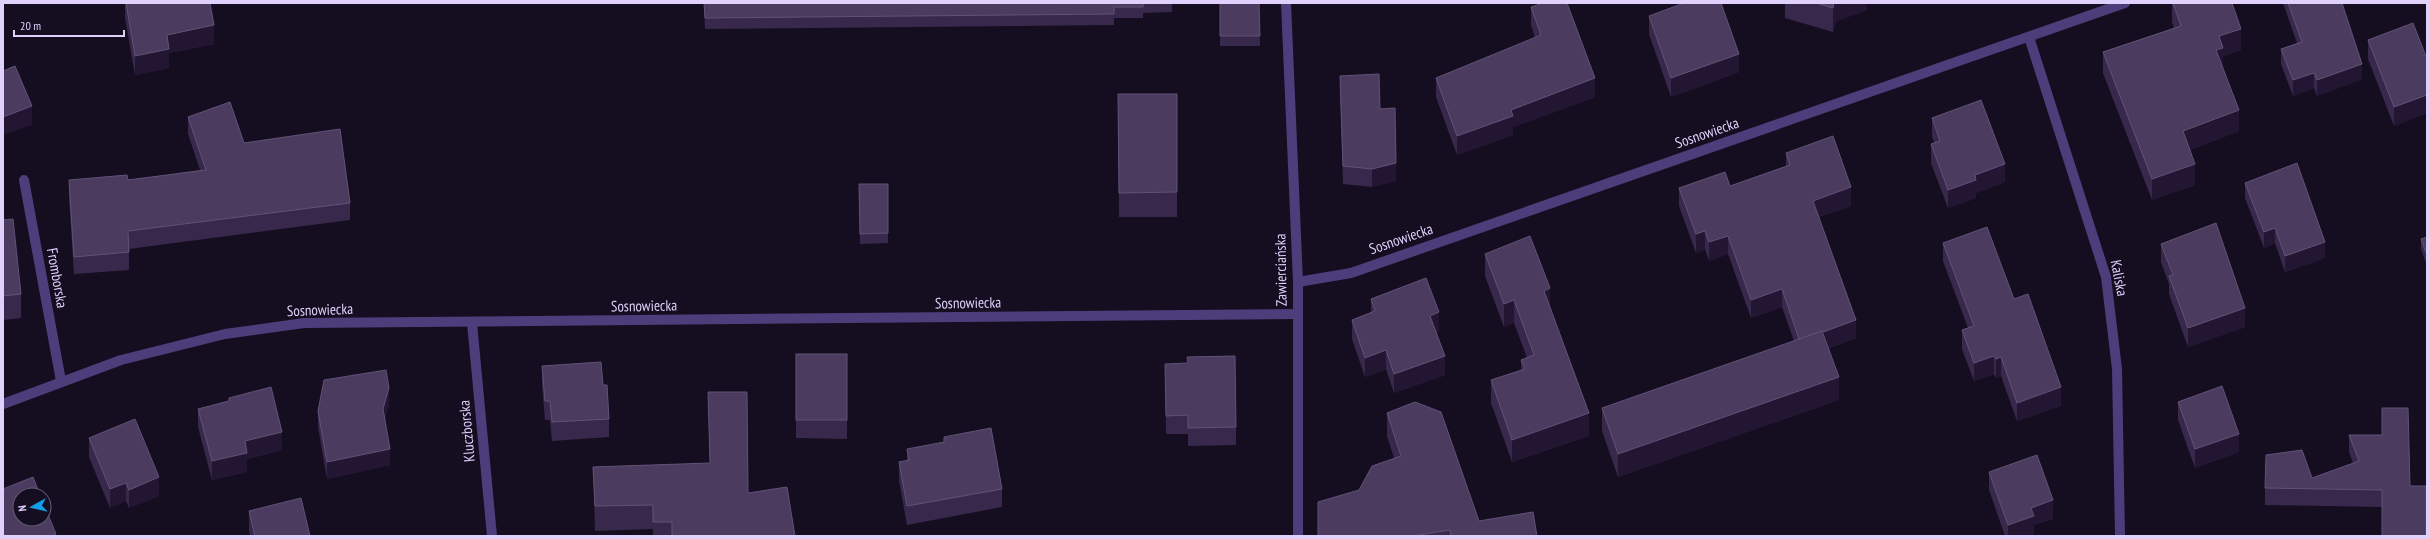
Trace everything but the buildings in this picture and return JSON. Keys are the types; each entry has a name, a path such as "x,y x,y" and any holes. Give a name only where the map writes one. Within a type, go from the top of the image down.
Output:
{"street":[{"name":"Zawierciańska","path":"1286,3 1298,282 1298,536"},
{"name":"Sosnowiecka","path":"1298,282 1351,273 2124,3"},
{"name":"Kaliska","path":"2029,37 2106,277 2117,369 2120,536"},
{"name":"Fromborska","path":"24,180 61,381"},
{"name":"Sosnowiecka","path":"3,404 61,381 121,360 226,334 304,323 472,323 1297,314"},
{"name":"Kluczborska","path":"472,323 492,536"}]}
